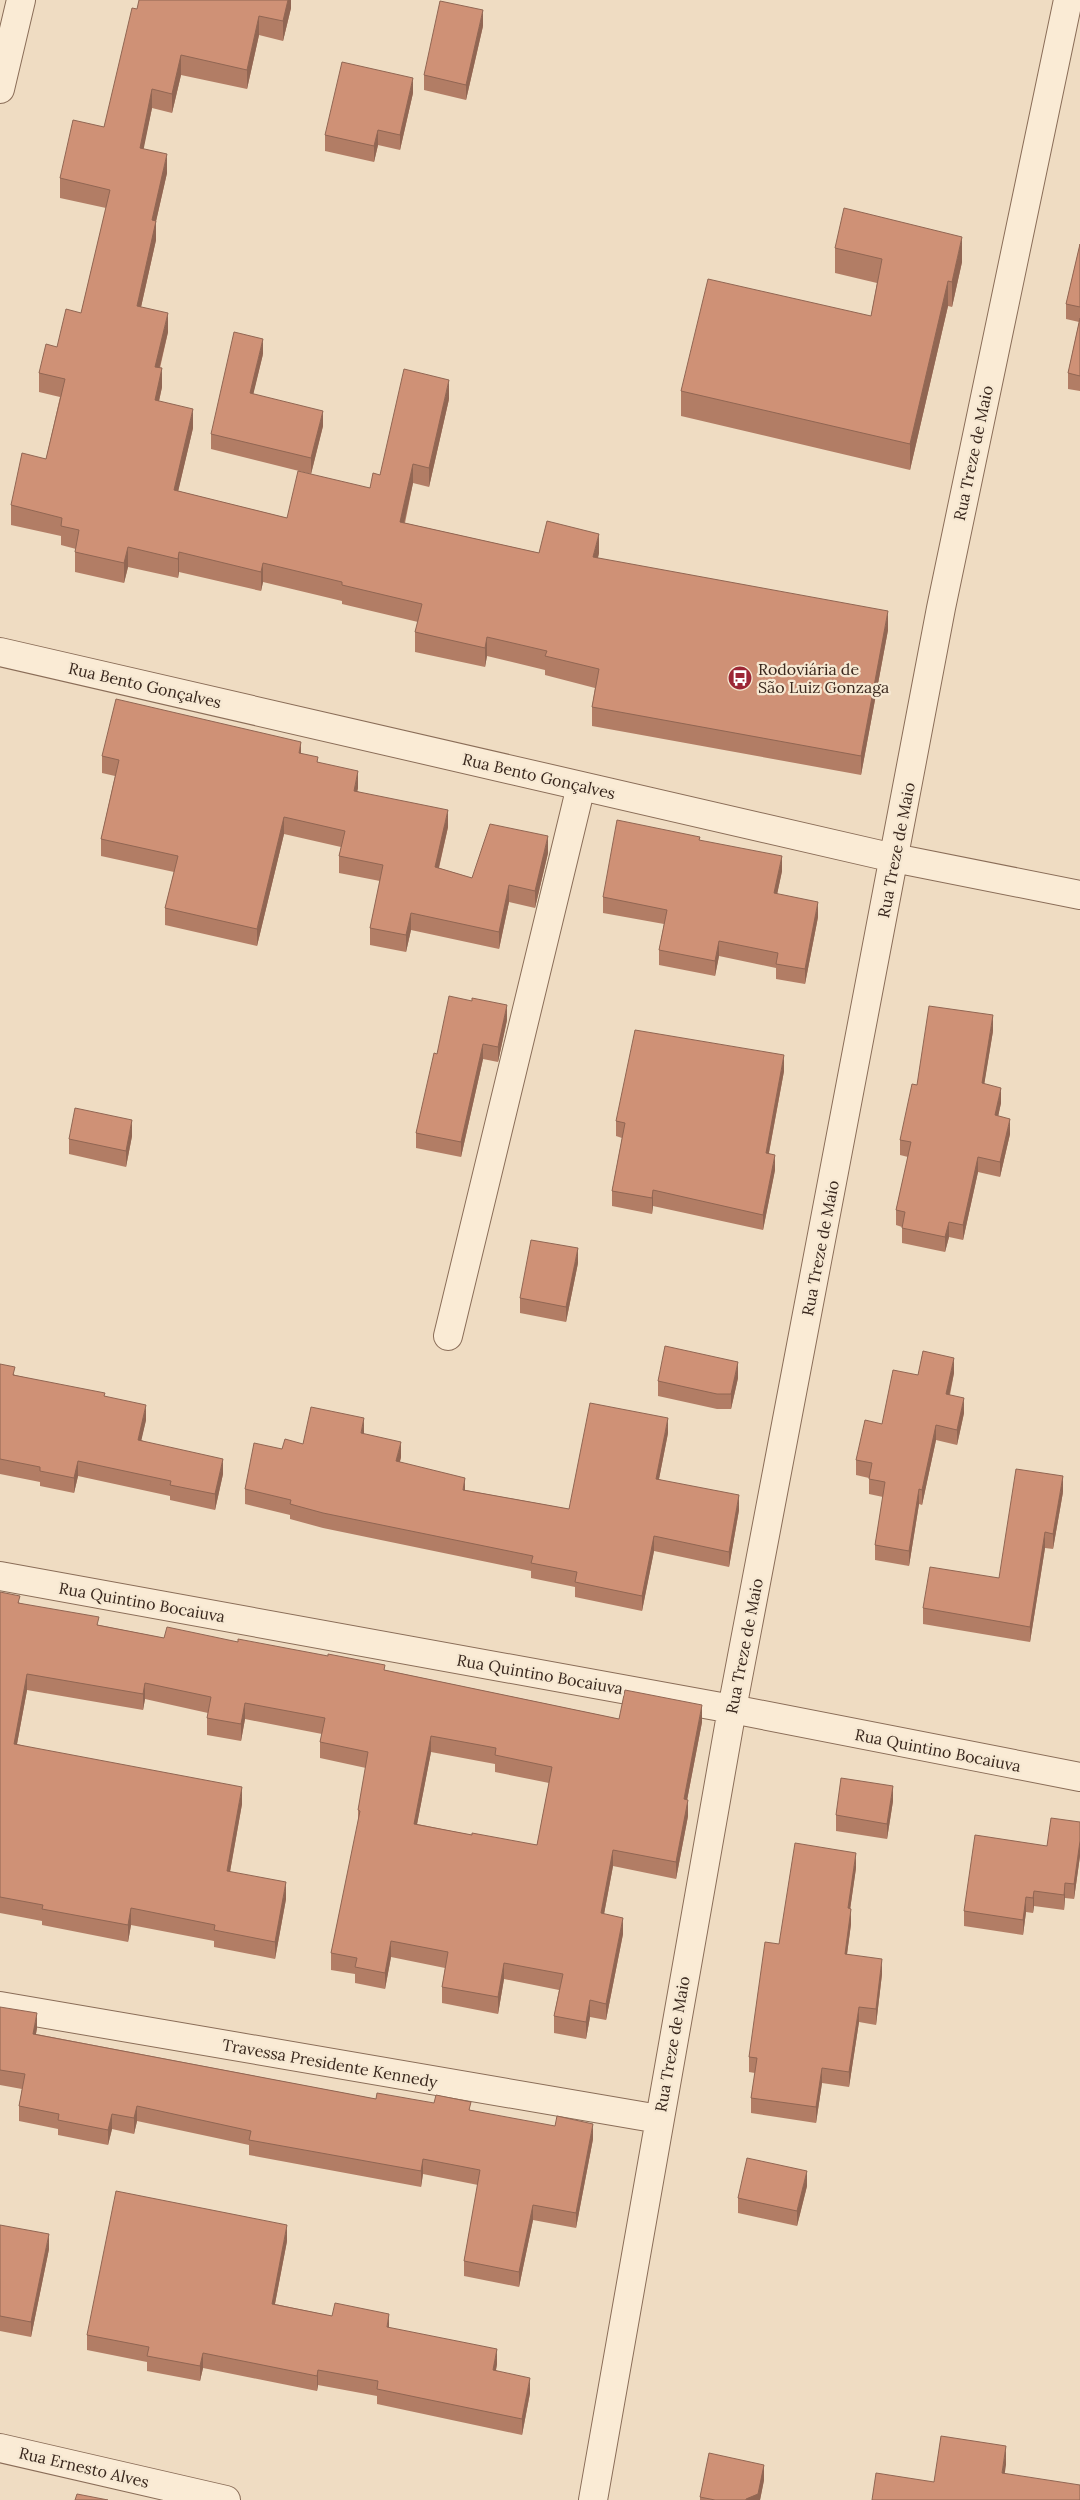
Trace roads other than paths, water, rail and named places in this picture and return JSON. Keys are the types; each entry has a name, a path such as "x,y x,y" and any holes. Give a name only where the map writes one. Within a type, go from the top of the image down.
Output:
{"street":[{"path":"0,89 21,0"},
{"name":"Rua Treze de Maio","path":"593,2500 732,1709 941,608 1068,0"},
{"name":"Rua Bento Gonçalves","path":"0,652 894,858 1080,895"},
{"path":"448,1336 581,786"},
{"name":"Rua Quintino Bocaiuva","path":"0,1576 732,1709 1080,1777"},
{"name":"Travessa Presidente Kennedy","path":"0,2006 659,2119"},
{"name":"Rua Ernesto Alves","path":"0,2448 226,2500"}],"place":[{"name":"Rodoviária de São Luiz Gonzaga","path":"740,678"}]}
